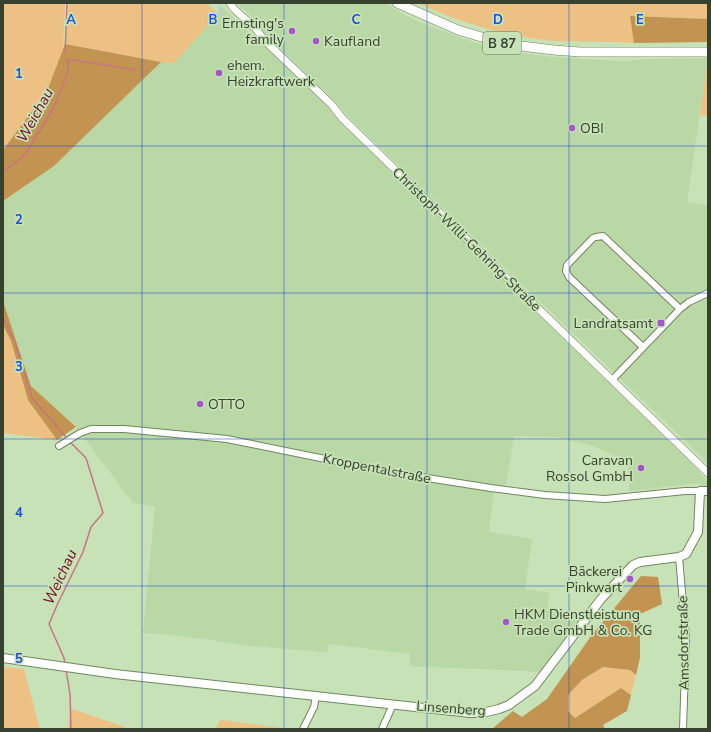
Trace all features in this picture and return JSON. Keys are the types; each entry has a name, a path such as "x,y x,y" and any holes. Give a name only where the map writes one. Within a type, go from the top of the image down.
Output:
{"main road":[{"name":"B 87","path":"397,3 458,30 505,44 554,50 612,52 708,52"},
{"path":"679,557 688,552 698,532 704,491"},
{"name":"Linsenberg","path":"3,658 100,672 316,696 476,713 495,711 503,708 535,686 602,599 632,564 679,557"}],"street":[{"name":"Christoph-Willi-Gehring-Straße","path":"230,3 233,8 256,29 265,41 332,105 342,118 708,473"},
{"path":"643,347 567,274 567,265 596,237 603,236 680,309"},
{"path":"612,380 680,309 689,302 708,294"},
{"name":"Kroppentalstraße","path":"59,446 80,433 91,429 124,429 227,439 389,472 545,495 605,499 685,491 704,491"},
{"name":"Amsdorfstraße","path":"679,557 686,638 683,729"},
{"path":"303,729 314,707 316,696"},
{"path":"382,729 392,704"}],"shaded area":[{"path":"3,3 65,3 63,49 50,84 3,150"},
{"path":"69,3 207,3 218,14 174,63 161,62 65,44"},
{"path":"237,3 386,3 399,12 419,22 498,50 552,57 626,61 646,59 708,58 687,202 708,206 708,463 346,115 337,103 263,32 251,16"},
{"path":"418,3 708,3 708,19 631,16 634,43 554,41 519,36 484,28 450,17"},
{"path":"219,4 316,95 684,454 708,482 708,496 699,483 629,491 628,461 590,445 556,437 514,436 506,484 494,489 489,532 532,539 525,589 549,593 547,610 581,615 542,672 410,666 410,654 329,644 327,652 325,652 250,646 176,635 143,633 155,506 133,503 76,427 31,386 3,301 3,201 54,166 161,62 174,63 218,14"},
{"path":"630,16 708,19 708,42 634,43"},
{"path":"65,44 161,62 54,166 3,201 3,150 37,104 44,99"},
{"path":"708,58 708,116 700,115"},
{"path":"3,301 31,386 76,427 57,440 28,400 11,341 3,325"},
{"path":"3,325 11,341 28,400 57,440 3,433"},
{"path":"641,576 658,577 662,604 640,614 640,658 636,675 630,670 603,667 582,680 568,695 568,711 575,718 621,688 631,695 627,711 603,725 605,729 492,729 513,711 522,717 547,699 591,636"},
{"path":"3,667 24,669 40,729 3,729"},
{"path":"603,667 630,670 636,675 631,695 621,688 575,718 568,711 568,695 582,680"},
{"path":"70,708 130,729 68,729"},
{"path":"221,720 290,729 215,729"}],"waterway":[{"name":"Weichau","path":"65,53 67,3"},
{"name":"Weichau","path":"3,172 25,155 54,107 68,72 68,61 66,59"},
{"path":"68,61 74,60 135,70"},
{"name":"Weichau","path":"3,318 15,342 32,398 66,437"},
{"name":"Weichau","path":"65,664 64,658 49,624 83,552 91,527 103,513 86,458 71,443"},
{"name":"Weichau","path":"66,670 70,694 71,729"}],"place":[{"name":"Ernsting's family","path":"292,31"},
{"name":"Kaufland","path":"316,41"},
{"name":"ehem. Heizkraftwerk","path":"219,73"},
{"name":"OBI","path":"572,128"},
{"name":"Landratsamt","path":"661,323"},
{"name":"OTTO","path":"200,404"},
{"name":"Caravan Rossol GmbH","path":"641,468"},
{"name":"Bäckerei Pinkwart","path":"630,579"},
{"name":"HKM Dienstleistung Trade GmbH & Co. KG","path":"506,622"}]}
